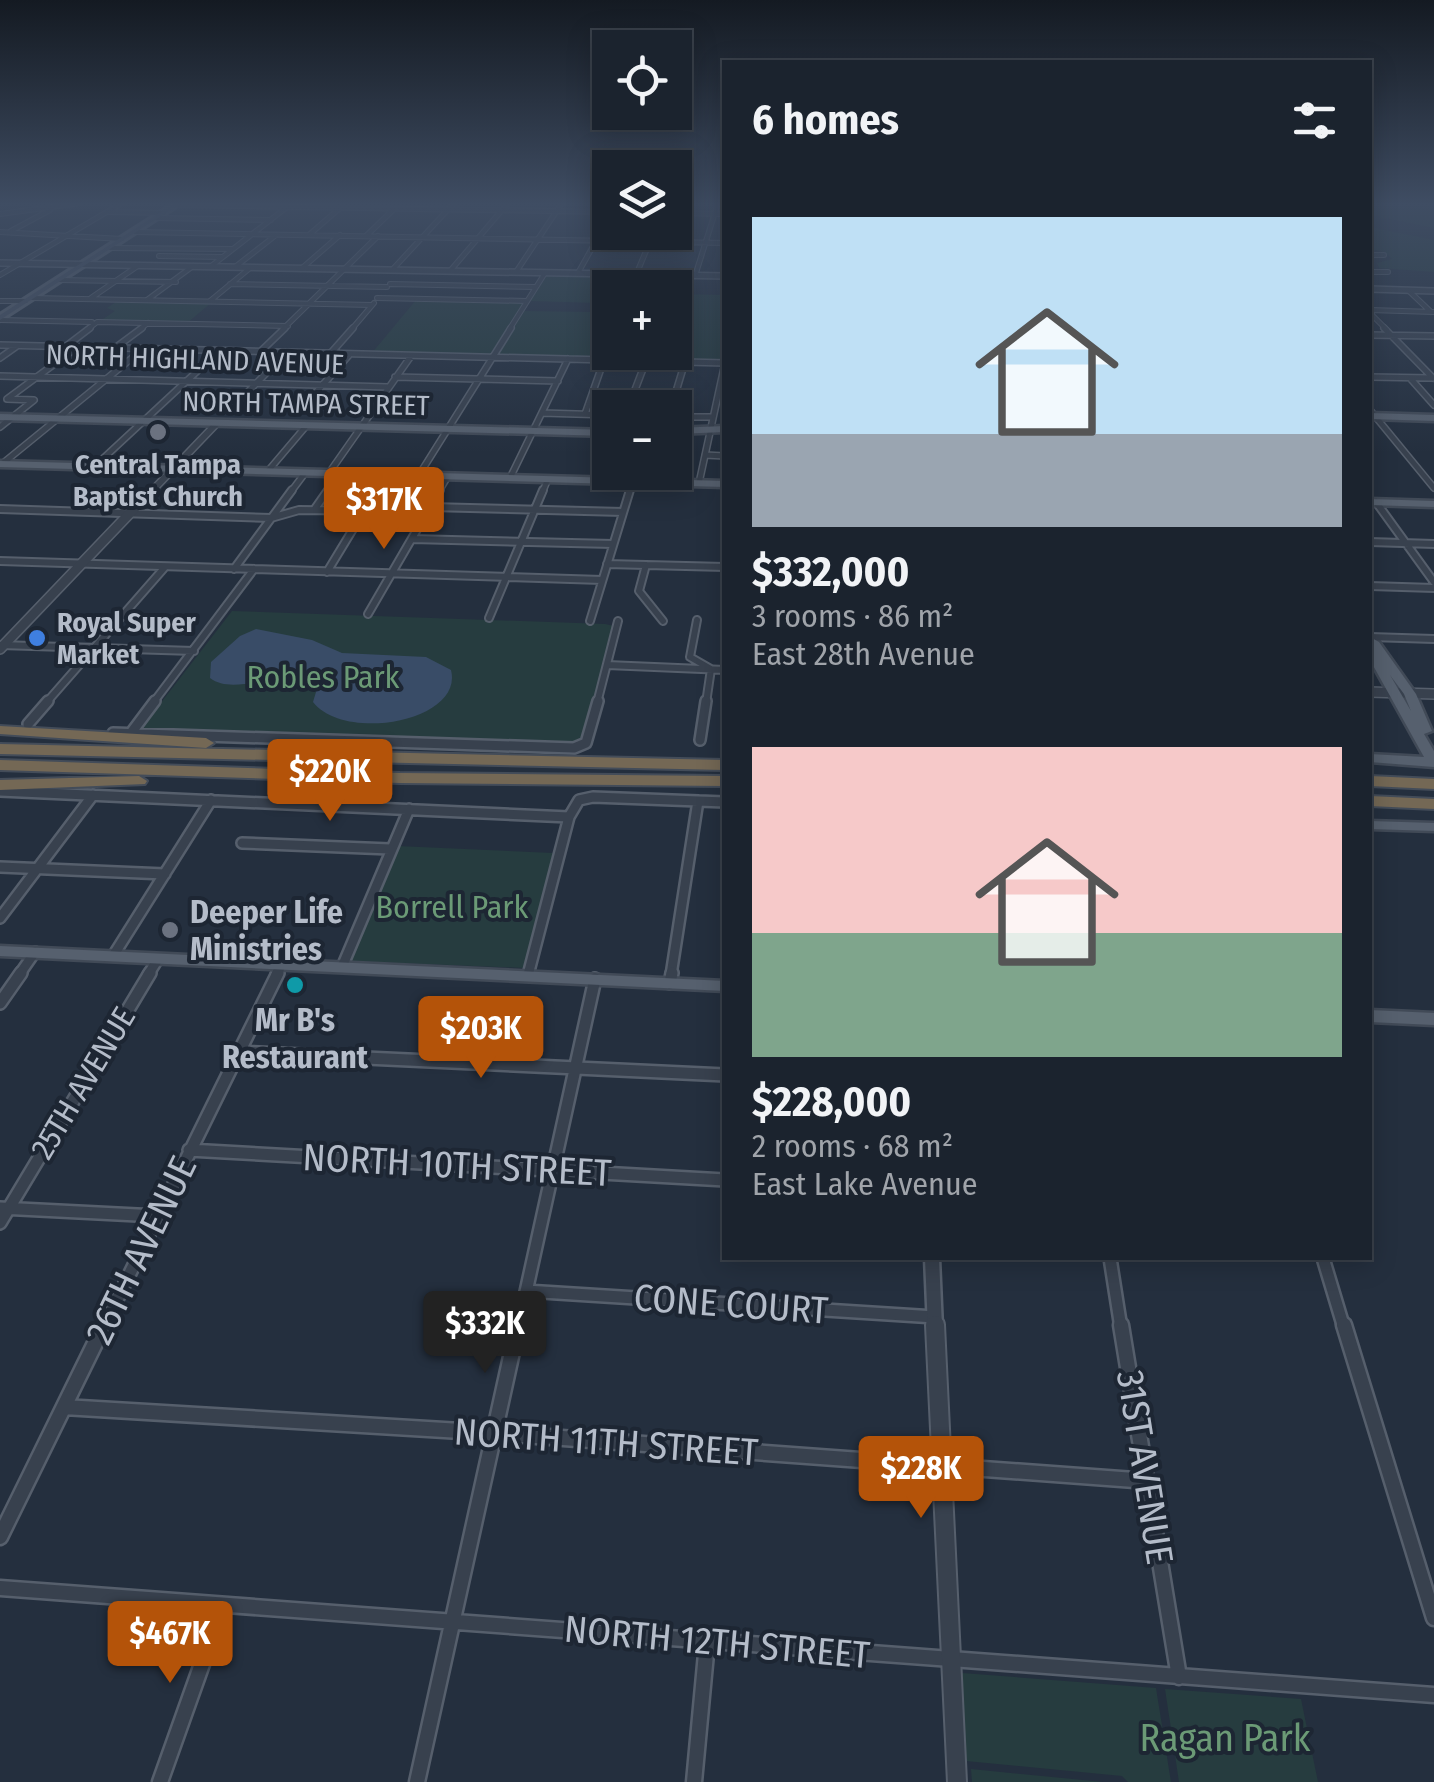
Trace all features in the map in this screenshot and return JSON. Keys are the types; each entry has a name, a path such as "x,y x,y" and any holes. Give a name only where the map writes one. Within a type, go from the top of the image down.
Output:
{"highway":[{"path":"0,729 551,764"},
{"path":"5,749 722,765"},
{"path":"0,766 459,779 722,781"},
{"path":"0,788 212,780 435,786 459,779"},
{"path":"1372,781 1434,784"},
{"path":"1372,801 1428,803"}],"main road":[{"path":"0,319 50,286"},
{"path":"1372,414 1434,418"},
{"name":"NORTH TAMPA STREET","path":"6,418 592,433"},
{"path":"692,431 722,429"},
{"path":"1,464 592,478"},
{"path":"692,483 722,484"},
{"path":"1373,502 1434,504"},
{"path":"1372,641 1410,694 1434,761 1372,758"},
{"path":"1372,648 1394,693 1427,741"},
{"path":"1397,759 1427,741"},
{"path":"1372,825 1433,828"},
{"path":"0,951 722,986"},
{"path":"1372,1016 1434,1019"}],"street":[{"path":"92,299 111,286"},
{"path":"150,300 169,286"},
{"path":"210,301 227,286"},
{"path":"260,352 328,286"},
{"path":"330,354 388,286"},
{"path":"415,299 425,286"},
{"path":"0,510 271,518 314,510 386,511 448,429 535,287 489,286"},
{"path":"1372,289 1434,290"},
{"path":"1408,290 1433,312"},
{"path":"377,298 527,301"},
{"path":"0,301 372,305"},
{"path":"1372,312 1433,312"},
{"path":"1372,314 1434,378"},
{"path":"0,319 288,326"},
{"path":"65,347 95,322"},
{"path":"115,348 148,323"},
{"path":"1372,334 1434,336"},
{"path":"0,346 592,360"},
{"path":"0,358 17,346"},
{"path":"0,426 34,400 7,399 78,347"},
{"path":"1,464 144,349"},
{"path":"94,466 219,351"},
{"path":"237,404 286,353"},
{"path":"305,406 350,354"},
{"path":"314,510 411,356"},
{"path":"510,478 568,359"},
{"path":"692,362 722,362"},
{"path":"584,414 600,370"},
{"name":"NORTH HIGHLAND AVENUE","path":"0,376 388,387"},
{"path":"395,377 558,381"},
{"path":"1372,377 1434,378"},
{"path":"1410,378 1434,405"},
{"path":"699,483 722,384"},
{"path":"716,404 722,404"},
{"path":"542,413 592,414"},
{"path":"1372,414 1434,488"},
{"path":"692,417 713,418"},
{"path":"1,646 217,423"},
{"path":"268,472 306,426"},
{"path":"705,455 722,456"},
{"path":"234,569 304,472"},
{"path":"368,614 448,476"},
{"path":"489,618 548,479"},
{"path":"590,620 630,490"},
{"path":"1373,502 1434,585"},
{"path":"430,507 623,512"},
{"path":"326,572 364,511"},
{"path":"412,539 613,544"},
{"path":"1372,542 1434,544"},
{"path":"0,562 602,580"},
{"path":"607,564 722,567"},
{"path":"646,565 639,591 663,622"},
{"path":"28,724 164,566"},
{"path":"131,734 254,570"},
{"path":"1372,586 1434,585"},
{"path":"696,620 690,656 711,669"},
{"path":"0,729 560,749 586,744 618,621"},
{"path":"1372,638 1434,639"},
{"path":"1,646 194,651"},
{"path":"607,665 722,670"},
{"path":"700,740 711,669"},
{"path":"1372,692 1434,694"},
{"path":"0,788 569,817"},
{"path":"0,918 93,795"},
{"path":"528,976 569,817 578,800 592,796 722,802"},
{"path":"113,956 212,800"},
{"path":"670,983 698,801"},
{"path":"342,968 408,809"},
{"path":"242,843 390,849"},
{"path":"0,867 164,874"},
{"path":"0,1003 35,952"},
{"name":"25TH AVENUE","path":"0,1223 4,1208 158,958"},
{"name":"26TH AVENUE","path":"0,1537 282,964"},
{"path":"417,1782 595,979"},
{"path":"239,1052 722,1075"},
{"name":"NORTH 10TH STREET","path":"189,1150 722,1180"},
{"path":"4,1208 157,1216"},
{"path":"932,1260 957,1782"},
{"name":"31ST AVENUE","path":"1110,1260 1178,1677"},
{"path":"1324,1260 1434,1618"},
{"name":"CONE COURT","path":"526,1291 935,1317"},
{"name":"NORTH 11TH STREET","path":"64,1408 1148,1481"},
{"name":"NORTH 12TH STREET","path":"0,1588 1434,1694"},
{"path":"160,1782 223,1605"},
{"path":"694,1782 707,1643"}],"green space":[{"path":"540,286 592,286 592,303 530,301"},
{"path":"692,294 722,295 722,361 692,360"},
{"path":"119,300 212,302 186,324 100,321 115,311 107,308"},
{"path":"416,300 524,304 491,356 372,353"},
{"path":"524,311 592,312 592,358 496,356"},
{"name":"Robles Park","path":"232,611 614,626 584,735 569,746 139,731"},
{"name":"Borrell Park","path":"397,846 553,853 525,968 350,961"},
{"path":"962,1673 1156,1688 1171,1782 1128,1782 1122,1776 966,1761"},
{"name":"Ragan Park","path":"1165,1689 1301,1699 1318,1782 1179,1782"},
{"name":"Ragan Park","path":"971,1769 1103,1782 972,1782"}],"water":[{"path":"256,629 312,640 342,653 426,657 451,670 450,688 439,702 421,713 374,723 329,714 313,702 316,692 307,680 281,678 230,685 210,678 211,662 240,636"}],"place":[{"name":"Central Tampa Baptist Church","path":"158,432"},
{"name":"Royal Super Market","path":"37,638"},
{"name":"Deeper Life Ministries","path":"170,930"},
{"name":"Mr B's Restaurant","path":"295,985"}]}
